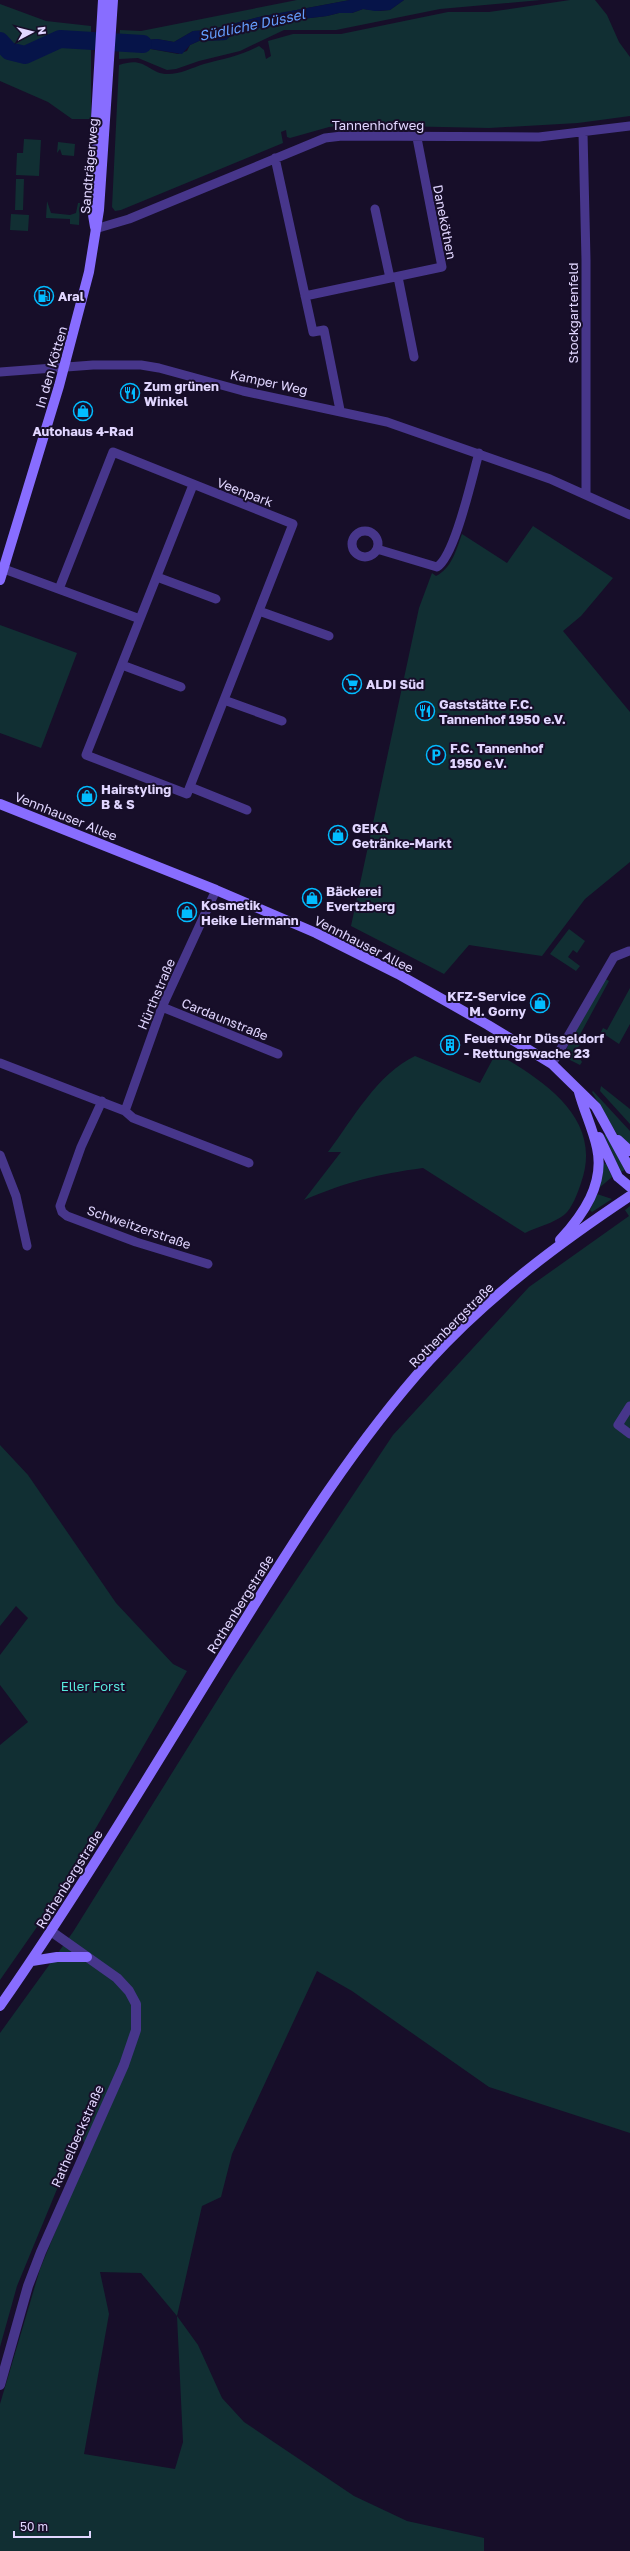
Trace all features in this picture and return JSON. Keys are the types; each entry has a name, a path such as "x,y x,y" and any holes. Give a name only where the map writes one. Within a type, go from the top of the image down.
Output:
{"main road":[{"name":"Sandträgerweg","path":"103,0 106,29"},
{"name":"Sandträgerweg","path":"95,228 91,203 106,29 112,0"},
{"name":"In den Kötten","path":"0,580 64,368 88,279 95,228"},
{"name":"Vennhauser Allee","path":"0,804 216,890 316,933 398,974 488,1025 552,1064 596,1107 630,1169"},
{"name":"Vennhauser Allee","path":"579,1092 618,1177 630,1187"},
{"name":"Vennhauser Allee","path":"579,1092 597,1149 597,1172 594,1189"},
{"path":"610,1131 630,1151"},
{"name":"Rothenbergstraße","path":"548,1253 581,1214 594,1189"},
{"name":"Rothenbergstraße","path":"0,2006 52,1932 270,1580 332,1485 429,1360 483,1309 548,1253 630,1196"},
{"path":"32,1961 57,1957 86,1957"}],"street":[{"name":"Tannenhofweg","path":"95,228 129,219 325,138 342,136 416,138 539,137 583,133 630,126"},
{"name":"Stockgartenfeld","path":"583,133 586,260 586,494"},
{"name":"Daneköthen","path":"305,296 442,267 416,138"},
{"path":"275,158 312,332 324,330 340,410"},
{"path":"375,209 414,357"},
{"name":"Kamper Weg","path":"0,372 93,365 141,365 244,391 340,410 387,422 479,453 586,494 630,515"},
{"path":"59,589 113,452 193,485 86,755 187,794 190,787 247,810"},
{"path":"377,549 427,566 437,568 442,564 451,548 479,453"},
{"name":"Veenpark","path":"190,787 293,524 193,485"},
{"path":"4,569 140,619"},
{"path":"157,577 216,599"},
{"path":"259,611 329,636"},
{"path":"122,665 181,687"},
{"path":"224,700 282,721"},
{"name":"Hürthstraße","path":"126,1111 162,1007 216,890"},
{"path":"552,1064 614,957 629,951"},
{"name":"Cardaunstraße","path":"162,1007 278,1054"},
{"path":"0,1063 102,1101 126,1111 133,1118 249,1163"},
{"name":"Schweitzerstraße","path":"102,1101 81,1147 60,1206 62,1212 66,1216 136,1242 208,1264"},
{"path":"0,1156 16,1196 27,1246"},
{"path":"630,1406 618,1425 630,1434"},
{"name":"Rathelbeckstraße","path":"0,2385 28,2286 41,2252 124,2065 136,2030 136,2004 129,1991 117,1978 52,1932"}],"green space":[{"path":"297,0 350,0 259,17 210,30 193,31 174,42 157,39 135,41 119,40 120,30 141,31"},
{"path":"404,0 541,0 440,9 336,30 284,30 240,51 199,61 176,69 167,70 138,58 119,59 119,48 145,48 178,54 187,51 190,45 199,41 226,40 236,31 246,32 277,22 327,16 339,13 352,13 363,9 380,11 390,10"},
{"path":"570,0 595,0 607,15 619,42 630,57 630,116 578,123 489,128 349,125 329,127 290,138 287,137 286,130 281,132 283,143 121,210 115,211 112,207 119,65 134,62 140,63 153,70 170,74 239,55 259,46 264,50 266,59 271,56 268,41 293,34 341,34 448,12 489,12"},
{"path":"0,4 46,21 91,26 91,119 72,119 48,102 0,81"},
{"path":"24,139 41,140 39,176 16,175 17,153 23,153"},
{"path":"58,142 75,144 74,156 62,155 60,149 57,153"},
{"path":"16,179 24,179 23,210 15,210"},
{"path":"47,201 51,213 70,215 76,213 78,203 80,203 79,225 70,224 70,219 46,218"},
{"path":"11,214 29,215 28,231 10,230"},
{"path":"533,526 613,578 581,616 563,631 630,712 630,862 585,899 542,956 469,945 444,974 351,926 419,608 432,573 436,576 441,573 450,563 462,534 507,563"},
{"path":"0,625 77,653 41,748 0,733"},
{"path":"569,929 585,941 577,953 573,950 568,957 580,966 576,971 550,954"},
{"path":"604,978 609,981 576,1042 580,1045 575,1050 582,1062 580,1065 570,1060 565,1054"},
{"path":"630,988 630,1024 619,1044 601,1032 603,1028 607,1030"},
{"path":"496,1053 533,1076 550,1090 565,1104 577,1121 584,1140 586,1160 581,1183 570,1209 564,1215 550,1223 525,1233 423,1168 391,1173 362,1180 334,1188 304,1200 341,1152 328,1152 356,1112 377,1086 401,1064 415,1056 480,1083"},
{"path":"601,1086 630,1109 630,1124 600,1091"},
{"path":"593,1091 630,1131 630,1148 618,1136 592,1092"},
{"path":"604,1135 606,1135 625,1170 621,1172"},
{"path":"603,1163 606,1164 612,1177 599,1188"},
{"path":"597,1194 612,1199 592,1212 590,1210"},
{"path":"630,1206 630,2133 489,2087 352,1991 317,1971 232,2154 221,2197 202,2206 177,2316 198,2345 222,2398 244,2422 354,2496 407,2521 484,2538 484,2551 0,2551 0,2404 40,2269 87,2155 81,2131 17,2286 0,2347 0,2033 73,1932 233,1675 393,1435 529,1287 629,1216 625,1210","holes":["100,2272 141,2273 177,2316 183,2442 175,2469 84,2454 109,2314"]},
{"name":"Eller Forst","path":"0,1445 28,1475 116,1603 173,1664 187,1671 46,1914 0,1980 0,1745 28,1722 0,1685 0,1655 28,1618 16,1606 0,1626"}],"water":[{"name":"Südliche Düssel","path":"350,0 404,0 390,10 375,11 363,9 352,13 339,13 327,16 277,22 246,32 236,31 226,40 199,41 190,45 182,54 145,48 119,48 119,40 135,41 157,39 174,42 193,31 210,30 259,17"}],"waterway":[{"name":"Südliche Düssel","path":"0,41 9,51 25,55 60,39 143,44"}],"place":[{"name":"Aral","path":"44,296"},
{"name":"Zum grünen Winkel","path":"130,393"},
{"name":"Autohaus 4-Rad","path":"83,411"},
{"name":"ALDI Süd","path":"352,684"},
{"name":"Gaststätte F.C. Tannenhof 1950 e.V.","path":"425,711"},
{"name":"F.C. Tannenhof 1950 e.V.","path":"436,755"},
{"name":"Hairstyling B & S","path":"87,796"},
{"name":"GEKA Getränke-Markt","path":"338,835"},
{"name":"Bäckerei Evertzberg","path":"312,898"},
{"name":"Kosmetik Heike Liermann","path":"187,912"},
{"name":"KFZ-Service M. Gorny","path":"540,1003"},
{"name":"Feuerwehr Düsseldorf - Rettungswache 23","path":"450,1045"}]}
